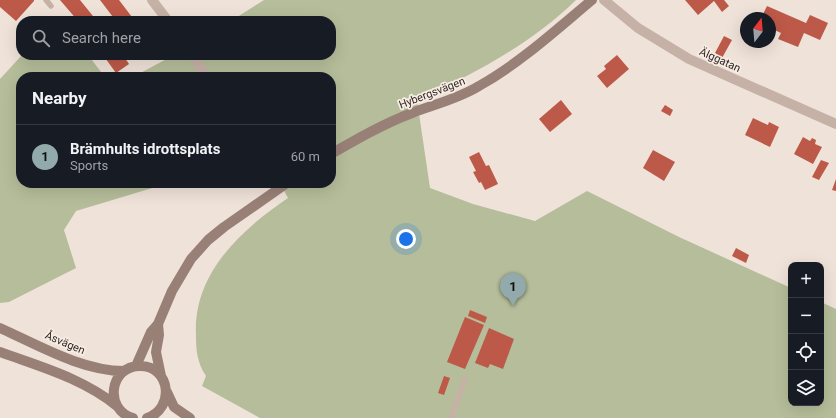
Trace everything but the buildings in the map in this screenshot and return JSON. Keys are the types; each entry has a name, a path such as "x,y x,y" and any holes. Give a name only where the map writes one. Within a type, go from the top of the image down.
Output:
{"street":[{"path":"152,0 164,16"},
{"name":"Hybergsvägen","path":"336,151 392,121 452,100 478,87 510,66 592,0"},
{"name":"Älggatan","path":"604,0 638,28 689,59 836,124"},
{"path":"195,60 204,72"},
{"path":"136,366 151,332 158,324 168,298 182,272 208,240 277,188"},
{"path":"158,324 159,335 156,352 161,376 168,398 174,406 190,418"},
{"name":"Åsvägen","path":"0,328 88,366 107,371 124,371"},
{"path":"0,352 86,384 117,406 129,417"},
{"path":"117,406 113,389 118,377 124,371 136,366 148,367 161,376"},
{"path":"150,417 162,407 166,398 166,389"}],"lane":[{"path":"46,0 51,6"},
{"path":"451,418 465,378"}],"green space":[{"path":"264,0 576,0 540,31 501,57 460,80 417,100 430,188 473,204 535,221 587,191 679,237 788,287 788,406 824,406 824,303 836,309 836,418 260,418 202,386 206,376 199,361 197,351 197,313 203,292 212,273 224,255 254,224 288,198 283,188 336,188 336,72 142,72 165,60 336,60 336,16 239,16"},
{"path":"17,60 92,60 101,72 16,72 16,188 152,188 76,211 64,230 76,268 9,302 0,303 0,79"}],"place":[{"name":"Brämhults idrottsplats","path":"513,306"}]}
